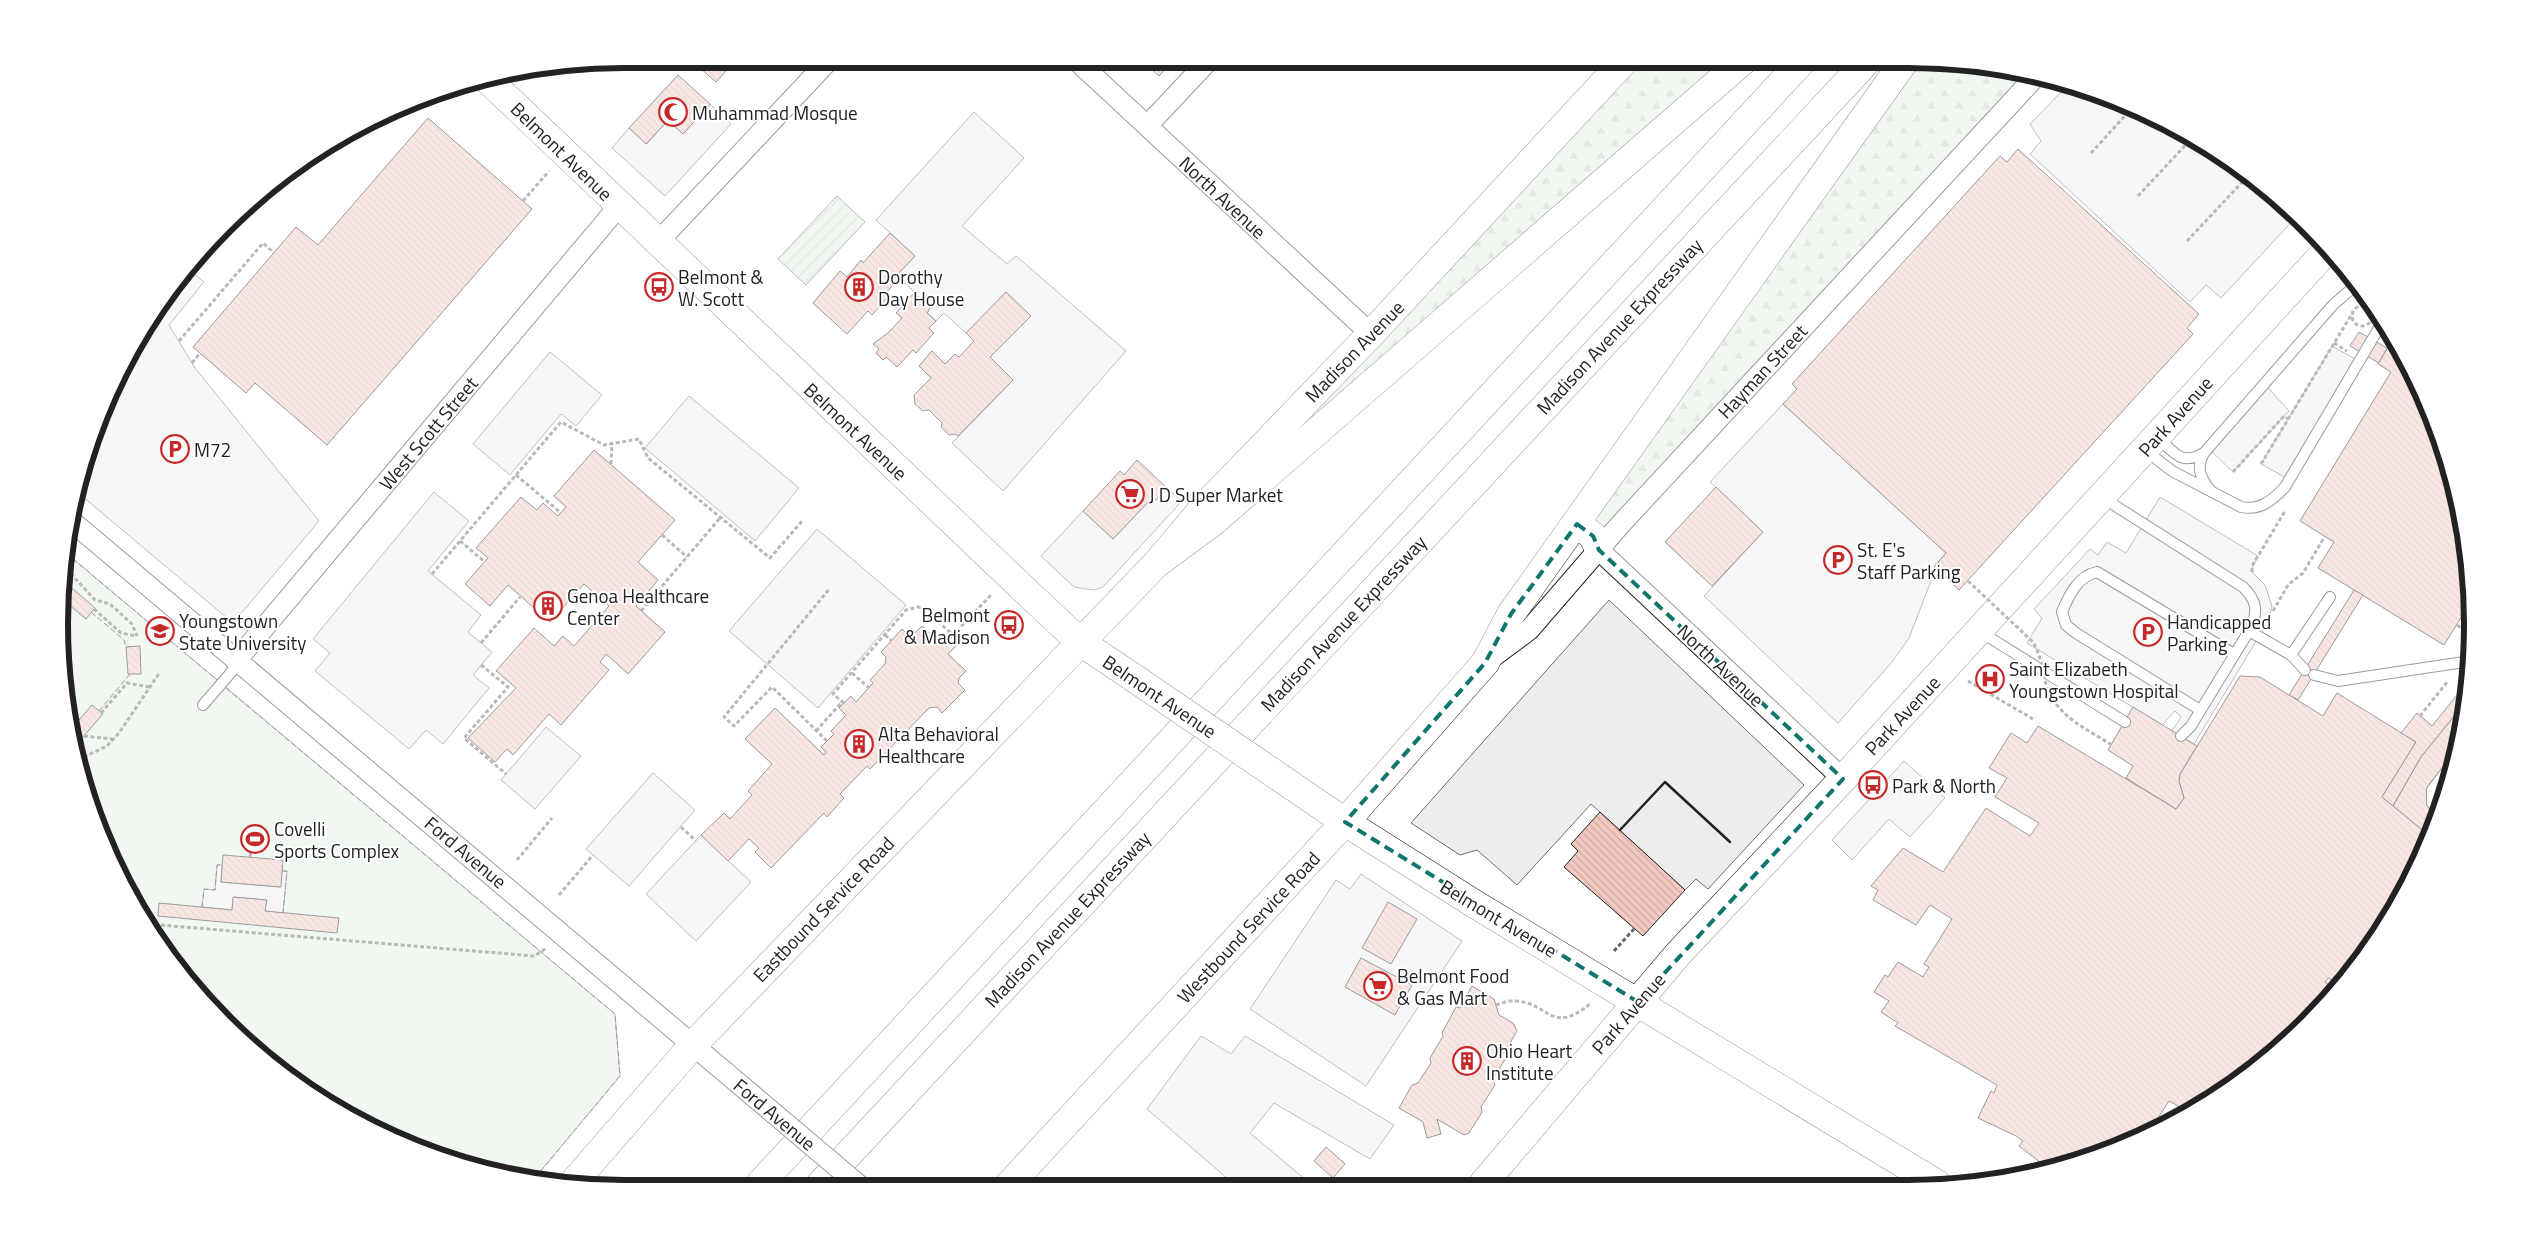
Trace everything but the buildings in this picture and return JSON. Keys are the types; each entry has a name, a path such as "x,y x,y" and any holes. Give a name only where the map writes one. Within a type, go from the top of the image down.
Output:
{"main road":[{"name":"Madison Avenue","path":"1079,641 1156,564 1205,506 1371,334 1618,68"},
{"path":"1156,564 1214,522 1735,68"},
{"path":"763,1180 1796,68"},
{"name":"Madison Avenue Expressway","path":"824,1180 1860,68"},
{"name":"Westbound Service Road","path":"1013,1180 1345,822 1484,663 1511,614 1577,524 1900,68"},
{"name":"Belmont Avenue","path":"492,83 1079,641 1345,822 1473,903 1929,1179"},
{"name":"Park Avenue","path":"1486,1180 1678,954 1843,779 2323,254"},
{"path":"1577,524 1593,536 1599,550"},
{"name":"Eastbound Service Road","path":"578,1177 693,1045 1079,641"}],"street":[{"path":"657,242 821,68"},
{"name":"North Avenue","path":"1085,68 1371,334"},
{"path":"1147,126 1202,68"},
{"name":"Hayman Street","path":"1484,663 1529,630 1619,526 2031,81"},
{"name":"West Scott Street","path":"238,662 619,206"},
{"name":"Ford Avenue","path":"76,525 853,1180"},
{"name":"North Avenue","path":"1599,550 1843,779"}],"lane":[{"path":"2212,492 2199,471 2199,462 2204,453 2333,305 2353,290"},
{"path":"2150,443 2172,471 2247,508 2264,505 2278,495 2295,471 2379,329"},
{"path":"2150,443 2184,459 2192,460 2204,453"},
{"path":"2101,497 2243,587 2254,600 2256,613 2249,631 2200,710 2181,736"},
{"path":"2200,710 2076,633 2066,624 2062,612 2068,598 2081,579 2088,574 2097,572 2234,654"},
{"path":"2291,655 2330,597"},
{"path":"1979,631 2125,722"},
{"path":"2249,631 2291,655 2309,672 2338,681 2462,661"},
{"path":"203,705 238,662"},
{"path":"2433,805 2432,790 2442,777"}],"path":[{"path":"2090,153 2127,113"},
{"path":"2138,196 2187,143"},
{"path":"523,201 550,170"},
{"path":"2187,241 2244,180"},
{"path":"179,341 264,243 274,253"},
{"path":"2261,464 2353,312 2360,306 2364,307"},
{"path":"2353,312 2352,318 2356,324 2363,326 2371,320 2371,317"},
{"path":"192,363 200,353"},
{"path":"2233,472 2284,416 2288,419"},
{"path":"432,574 561,422 604,445 639,439 648,458 770,558 803,520"},
{"path":"610,464 612,443"},
{"path":"516,476 561,513"},
{"path":"2258,577 2251,571 2252,566 2289,505"},
{"path":"641,611 720,518"},
{"path":"662,535 687,557"},
{"path":"2272,606 2271,613 2288,585 2303,573 2324,536"},
{"path":"460,541 485,562"},
{"path":"70,574 95,600 110,604 132,624 137,636 122,633 94,609"},
{"path":"1968,581 2033,642 2039,652 2048,690 2057,705 2076,723 2112,745"},
{"path":"827,741 772,687 734,726 724,717 830,588"},
{"path":"949,639 991,595"},
{"path":"481,643 520,597"},
{"path":"816,730 843,703 833,694 906,610 918,607 924,609 953,636"},
{"path":"2457,625 2464,629"},
{"path":"885,635 891,640"},
{"path":"481,664 508,687 464,738 506,774"},
{"path":"2420,716 2462,665"},
{"path":"84,757 107,746 160,672"},
{"path":"852,672 869,688"},
{"path":"1968,681 2033,719"},
{"path":"101,713 127,683 150,687"},
{"path":"84,736 113,739"},
{"path":"517,860 552,818"},
{"path":"681,827 696,841"},
{"path":"250,857 253,838"},
{"path":"559,895 593,854"},
{"path":"156,925 534,956 547,947"},
{"path":"1614,951 1634,929"},
{"path":"1496,1005 1514,1000 1523,1002 1552,1017 1564,1018 1579,1012 1612,986"}],"highlighted area":[{"path":"1577,524 1593,536 1599,550 1843,779 1638,1002 1345,822 1485,663 1511,614"}],"green space":[{"path":"1618,68 1735,68 1213,522"},
{"path":"1900,68 1980,72 2031,81 1599,550 1577,524"},
{"path":"837,196 865,222 806,285 778,259"},
{"name":"Covelli Sports Complex","path":"71,558 615,1014 620,1076 539,1173 480,1161 445,1150 378,1122 345,1105 285,1065 230,1017 182,962 142,902 110,836 97,802 86,767 72,696 68,624"}],"shaded area":[{"path":"2063,90 2086,97 2120,110 2186,142 2246,182 2292,222 2221,298 2206,285 2190,302 2030,154 2041,141 2030,124"},
{"path":"710,104 731,124 665,196 612,148 629,128 647,144 668,120 683,134"},
{"path":"974,112 1024,158 962,226 1007,264 1016,256 1126,351 1003,491 952,443 1013,380 990,357 1031,316 966,333 944,313 936,321 927,313 930,308 897,275 915,256 876,220"},
{"name":"M72","path":"192,272 204,282 169,325 195,368 319,521 233,623 82,496 97,445 125,378 161,315"},
{"path":"2332,346 2360,362 2290,480 2261,464"},
{"path":"550,352 602,395 576,426 561,414 510,475 473,444"},
{"path":"2265,384 2289,411 2233,472 2208,448"},
{"path":"689,396 799,488 755,541 645,448"},
{"name":"St. E's Staff Parking","path":"1783,404 1946,553 1934,567 1931,581 1909,638 1892,662 1838,723 1704,596 1763,532 1710,482"},
{"path":"1167,488 1182,501 1103,587 1094,590 1074,587 1041,556 1083,511 1113,539 1150,500 1153,503"},
{"path":"434,492 469,521 428,571 481,615 468,632 492,652 473,675 489,688 443,744 426,730 409,749 315,671 330,653 313,639"},
{"name":"Handicapped Parking","path":"2160,497 2258,556 2251,571 2265,585 2272,606 2269,620 2194,744 2172,731 2181,717 2175,711 2162,725 2027,643 2042,618 2034,609 2090,549 2098,555 2107,542 2126,553"},
{"path":"817,529 906,605 818,708 729,631"},
{"path":"1609,600 1804,785 1708,889 1696,879 1685,890 1591,804 1517,885 1477,850 1460,855 1411,823"},
{"path":"546,727 581,756 535,809 501,780"},
{"path":"1904,761 1945,798 1910,837 1889,819 1852,860 1832,840"},
{"path":"653,773 695,810 629,886 586,849"},
{"path":"701,835 751,882 696,941 646,894"},
{"path":"217,865 222,865 221,882 280,887 282,871 287,871 283,913 265,911 266,900 234,897 232,910 202,907 204,889 215,890"},
{"path":"1361,874 1462,941 1366,1086 1250,1009 1336,880 1350,889"},
{"path":"1201,1036 1231,1054 1245,1036 1394,1125 1370,1159 1274,1103 1250,1133 1306,1180 1229,1180 1147,1109"}],"fence":[{"path":"71,558 217,680"},
{"path":"91,612 124,640 126,647 129,646"},
{"path":"99,711 130,674"},
{"path":"226,688 615,1014 620,1076 539,1173"},
{"path":"202,907 204,889 215,890 217,865 222,865"},
{"path":"282,871 287,871 283,913"}],"wall":[{"path":"1620,830 1665,782 1730,842"}],"place":[{"name":"Muhammad Mosque","path":"673,112"},
{"name":"Belmont & W. Scott","path":"659,287"},
{"name":"Dorothy Day House","path":"859,287"},
{"name":"M72","path":"175,449"},
{"name":"J D Super Market","path":"1130,494"},
{"name":"St. E's Staff Parking","path":"1838,560"},
{"name":"Genoa Healthcare Center","path":"548,606"},
{"name":"Belmont & Madison","path":"1009,625"},
{"name":"Youngstown State University","path":"160,631"},
{"name":"Handicapped Parking","path":"2148,632"},
{"name":"Saint Elizabeth Youngstown Hospital","path":"1990,679"},
{"name":"Alta Behavioral Healthcare","path":"859,744"},
{"name":"Park & North","path":"1873,785"},
{"name":"Covelli Sports Complex","path":"255,839"},
{"name":"Belmont Food & Gas Mart","path":"1378,986"},
{"name":"Ohio Heart Institute","path":"1467,1061"}]}
